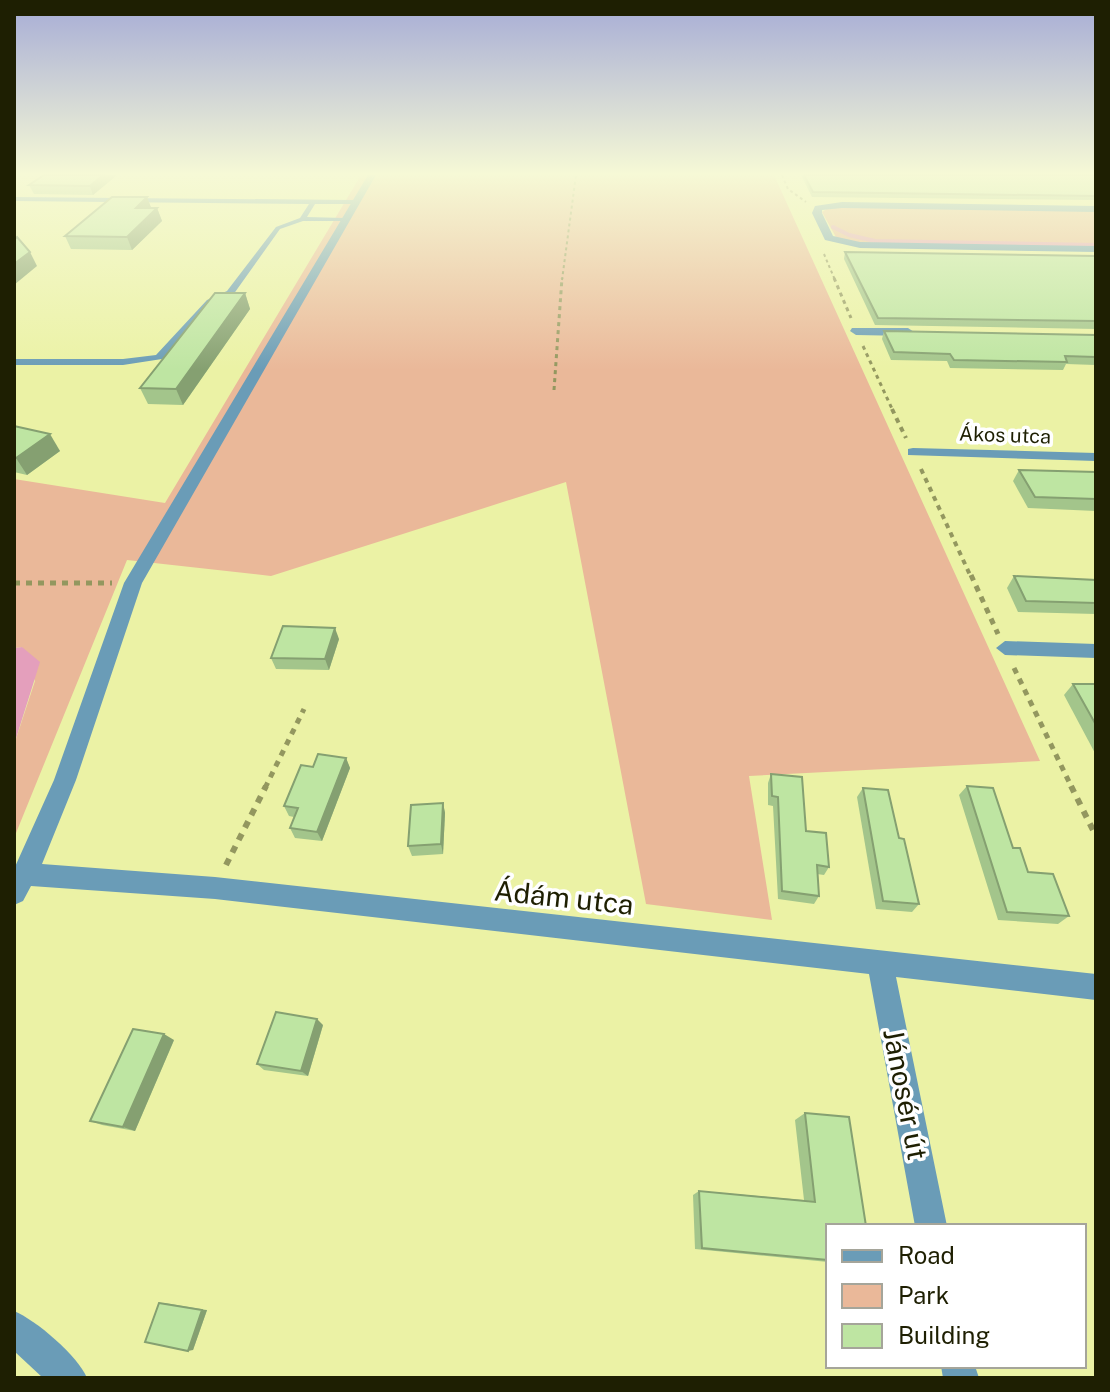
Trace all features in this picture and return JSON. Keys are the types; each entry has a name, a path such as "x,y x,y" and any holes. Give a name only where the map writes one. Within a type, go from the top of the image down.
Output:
{"street":[{"path":"20,884 58,797 112,635 133,583 332,240"},
{"path":"840,240 879,247 1096,249"},
{"path":"856,331 916,332"},
{"name":"Ákos utca","path":"913,452 1096,457"},
{"path":"1005,648 1096,651"},
{"name":"Ádám utca","path":"20,884 215,888 1096,987"},
{"name":"Jánosér út","path":"880,962 931,1224"},
{"path":"14,1328 69,1378"}],"lane":[{"path":"14,362 123,362 159,357 210,302 230,293 269,240"}],"path":[{"path":"554,390 566,240"},
{"path":"827,240 821,247 856,331 1096,836"},
{"path":"14,583 133,583"},
{"path":"215,888 304,709"}],"green space":[{"path":"322,240 803,240 1040,761 749,776 772,920 646,904 566,482 271,576 127,560 14,838 14,745 35,681 22,647 14,648 14,479 165,503"},
{"path":"842,240 1096,240 1096,249 877,246"}],"shaded area":[{"path":"22,647 40,662 14,745 14,648"}],"building":[{"path":"14,240 20,240 30,252 14,264"},
{"path":"845,252 1096,256 1096,321 878,318"},
{"path":"215,293 245,293 176,389 140,388"},
{"path":"884,331 1096,335 1096,357 1065,356 1067,362 954,360 950,354 894,352"},
{"path":"14,426 50,434 14,458"},
{"path":"1019,470 1096,472 1096,499 1035,497"},
{"path":"1014,576 1096,580 1096,603 1026,601"},
{"path":"283,626 335,628 325,659 271,658"},
{"path":"1073,684 1096,684 1096,725"},
{"path":"318,754 346,758 317,832 290,828 298,808 284,806 301,765 313,767"},
{"path":"771,774 802,777 806,831 826,833 829,867 817,865 819,896 782,891 778,797 772,796"},
{"path":"967,786 993,788 1013,848 1020,848 1028,872 1053,874 1069,916 1007,912"},
{"path":"863,788 888,790 899,838 904,839 919,904 883,901"},
{"path":"443,803 441,844 408,846 411,805"},
{"path":"276,1012 317,1019 301,1071 257,1064"},
{"path":"133,1029 164,1034 123,1127 90,1121"},
{"path":"805,1113 849,1117 866,1224 826,1224 826,1260 702,1248 699,1191 815,1202"},
{"path":"159,1303 202,1310 188,1351 145,1342"}],"waterway":[{"path":"870,240 1096,245"}]}
